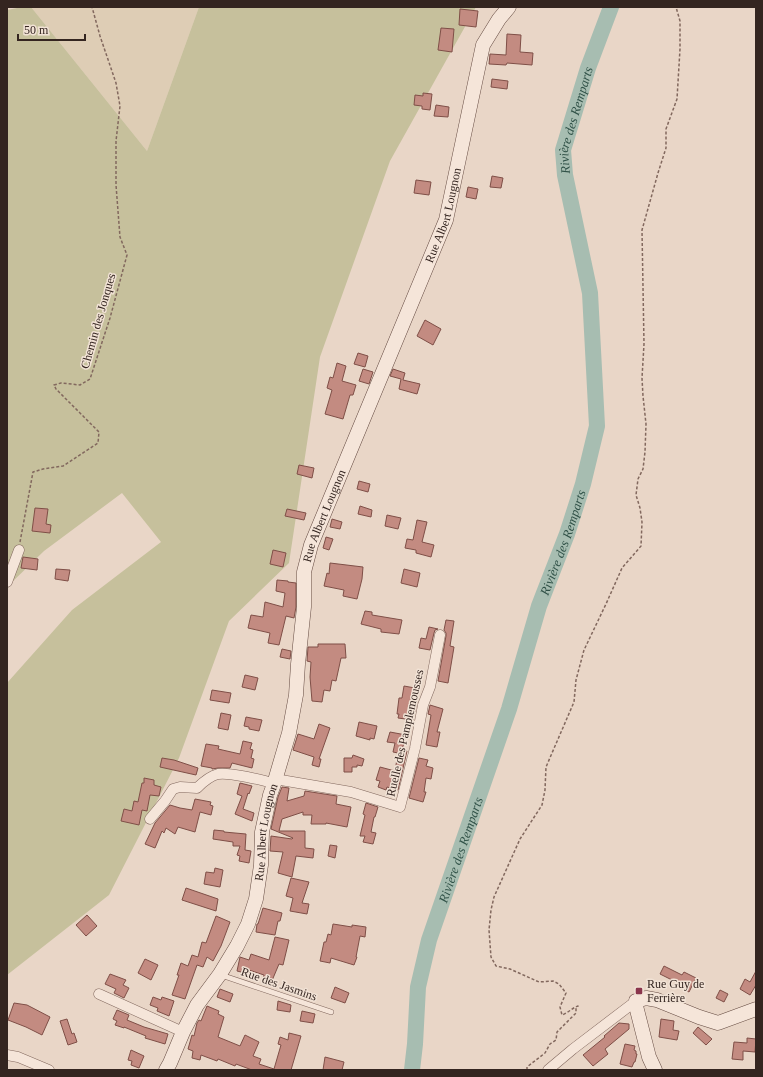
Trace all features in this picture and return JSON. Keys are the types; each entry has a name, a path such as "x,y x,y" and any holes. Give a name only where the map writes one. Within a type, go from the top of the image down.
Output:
{"street":[{"name":"Rue Albert Lougnon","path":"166,1070 182,1032 197,1005 220,974 248,924 256,899 261,865 262,832 270,795 289,733 296,695 304,607 304,572 311,545 446,220 483,45 499,19 509,7"},
{"path":"7,582 19,550"},
{"name":"Ruelle des Pamplemousses","path":"275,782 351,792 400,807 424,705 430,687 440,635"},
{"path":"150,818 166,801 173,789 180,787 197,788 209,778 217,774 275,782"},
{"path":"99,994 182,1032"},
{"path":"548,1070 572,1049 636,1001 646,998 657,1000 699,1017 718,1022 756,1009"},
{"path":"636,1001 649,1057 655,1070"},
{"path":"7,1055 18,1057 49,1070"}],"lane":[{"name":"Rue des Jasmins","path":"220,974 331,1012"}],"path":[{"name":"Chemin des Jonques","path":"19,550 32,472 63,466 98,443 99,432 56,389 54,385 61,383 80,385 90,379 110,318 126,255 120,237 116,185 116,141 120,106 116,83 92,7"},
{"path":"527,1070 527,1067 545,1053 550,1044 556,1040 557,1032 576,1013 578,1006 562,1015 560,1007 566,993 559,984 553,981 539,982 510,969 496,966 491,957 489,930 491,910 494,897 520,839 542,805 545,790 546,767 574,702 576,680 584,650 622,568 641,546 642,522 636,495 638,479 643,469 646,424 642,378 644,344 642,230 666,148 666,128 677,98 680,21 676,7"}],"shaded area":[{"path":"31,7 199,7 147,151"},
{"path":"31,7 147,151 199,7 476,7 390,161 320,357 289,563 229,621 179,758 109,895 7,975 7,683 72,610 161,542 122,493 44,551 7,587 7,10"}],"building":[{"path":"460,9 478,11 476,27 459,25"},
{"path":"441,28 454,29 452,52 438,50"},
{"path":"507,34 521,35 520,52 533,53 532,65 507,63 506,65 489,64 490,54 506,55"},
{"path":"492,79 508,81 507,89 491,87"},
{"path":"423,93 432,94 430,110 422,109 422,106 414,105 415,95 423,96"},
{"path":"436,105 449,107 448,117 434,116"},
{"path":"492,176 503,178 501,188 490,187"},
{"path":"416,180 431,182 429,195 414,193"},
{"path":"468,187 478,189 476,199 466,197"},
{"path":"425,320 441,329 433,345 417,336"},
{"path":"358,353 368,356 365,367 354,364"},
{"path":"337,363 346,366 342,381 356,385 353,395 350,395 343,419 325,414 332,390 327,388 330,377 333,378"},
{"path":"363,369 373,372 369,384 359,381"},
{"path":"393,369 405,373 403,380 420,384 417,394 399,389 401,379 390,376"},
{"path":"299,465 314,468 312,478 297,474"},
{"path":"359,481 370,484 368,492 357,489"},
{"path":"360,506 372,510 371,517 358,514"},
{"path":"35,508 48,509 46,524 51,525 50,533 32,531"},
{"path":"287,509 306,513 304,520 285,516"},
{"path":"387,515 401,518 398,529 385,526"},
{"path":"332,519 342,522 340,529 330,527"},
{"path":"417,520 427,522 422,542 434,545 431,557 416,553 416,550 405,548 407,539 413,540"},
{"path":"326,537 333,539 329,550 323,548"},
{"path":"273,550 286,553 283,567 270,564"},
{"path":"23,557 38,559 37,570 21,568"},
{"path":"330,563 363,567 362,579 357,599 343,596 344,590 324,586 327,573 329,574"},
{"path":"56,569 70,570 68,581 55,579"},
{"path":"404,569 420,573 417,587 401,583"},
{"path":"277,580 296,583 296,607 294,618 286,616 279,645 268,643 270,633 248,628 251,615 263,617 265,602 283,607 285,593 276,591"},
{"path":"365,611 372,612 372,615 402,620 399,634 381,632 381,629 361,624"},
{"path":"446,620 454,621 450,646 454,647 448,683 438,681 446,636 444,630"},
{"path":"429,627 438,629 435,630 430,650 419,648 421,638 426,639"},
{"path":"318,644 345,644 346,658 341,658 336,681 332,680 330,691 324,690 322,702 312,701 310,677 311,662 307,661 308,647 318,647"},
{"path":"282,649 291,651 290,659 280,657"},
{"path":"245,675 258,678 255,690 242,687"},
{"path":"404,686 415,688 414,701 417,702 413,720 398,718 399,698 402,698"},
{"path":"212,690 231,693 229,703 210,700"},
{"path":"430,705 443,709 437,732 440,732 437,747 426,745 431,715 428,714"},
{"path":"221,713 231,715 228,730 218,728"},
{"path":"246,717 262,720 259,731 249,729 249,727 244,726"},
{"path":"359,722 377,726 374,739 370,738 370,740 356,736"},
{"path":"319,724 330,728 319,759 321,759 319,767 312,765 314,757 293,750 298,734 314,739"},
{"path":"390,732 406,735 402,750 407,751 398,790 387,787 386,790 378,787 380,781 376,780 380,767 395,771 398,753 393,752 395,743 387,742"},
{"path":"243,741 252,743 250,749 253,750 251,758 254,759 252,768 232,763 230,768 212,769 201,766 206,744 219,746 218,749 240,754"},
{"path":"353,755 364,759 362,766 357,765 357,767 352,767 352,772 344,772 344,758 352,758"},
{"path":"162,758 174,760 198,768 196,775 160,767"},
{"path":"419,758 428,760 426,766 433,768 431,779 426,778 424,792 426,792 423,802 409,798"},
{"path":"144,778 154,780 154,785 161,787 159,796 150,795 147,811 142,810 139,825 121,821 124,809 132,811 134,801 138,802 142,783 144,783"},
{"path":"240,783 252,786 243,809 254,813 252,821 235,814 242,796 237,794"},
{"path":"282,787 289,788 287,801 304,796 305,791 337,796 336,804 351,807 347,827 326,823 311,824 312,815 303,815 303,812 282,819 279,831 305,831 305,848 314,849 313,858 296,856 292,877 278,873 283,852 270,851 271,836 293,838 271,829 278,797"},
{"path":"195,799 211,802 210,805 213,806 211,815 200,812 195,832 178,827 175,834 166,828 164,833 162,831 155,848 145,844 155,823 170,805 192,810"},
{"path":"366,803 378,807 371,832 376,833 373,844 363,842 365,836 360,836"},
{"path":"214,830 246,834 245,850 251,851 249,863 239,861 240,856 237,855 240,846 233,846 233,842 213,839"},
{"path":"330,845 337,846 335,858 328,856"},
{"path":"215,868 223,870 220,887 204,884 206,872 214,873"},
{"path":"291,878 309,882 302,903 309,904 307,914 290,911 293,898 286,896"},
{"path":"186,888 218,899 216,911 182,900"},
{"path":"263,908 282,913 280,921 278,921 275,935 256,932 257,924"},
{"path":"87,915 97,926 86,936 76,925"},
{"path":"216,916 230,922 221,946 213,961 207,957 203,967 197,965 185,999 172,995 179,975 177,975 181,963 188,966 192,955 198,957 202,942 206,943"},
{"path":"333,924 352,927 352,925 366,927 365,937 360,936 357,957 354,965 331,958 330,963 320,961 324,942 326,942 328,934 331,935"},
{"path":"275,937 289,940 283,965 279,964 271,983 263,980 264,975 246,969 245,973 237,971 240,957 249,960 251,954 269,960"},
{"path":"145,959 158,965 151,980 138,973"},
{"path":"664,966 682,975 684,972 696,978 689,992 677,985 678,983 660,974"},
{"path":"756,971 756,985 750,995 740,989 745,979 750,982"},
{"path":"110,974 126,980 123,985 129,988 124,998 114,993 116,989 105,984"},
{"path":"335,987 349,993 345,1003 331,998"},
{"path":"220,989 233,994 230,1002 217,997"},
{"path":"720,990 728,994 724,1002 716,998"},
{"path":"153,997 161,1000 162,997 174,1001 169,1016 157,1011 158,1008 150,1005"},
{"path":"278,1001 291,1005 290,1012 277,1010"},
{"path":"14,1003 27,1005 50,1017 42,1035 8,1020"},
{"path":"207,1006 219,1011 218,1014 224,1017 218,1037 240,1046 245,1035 259,1042 253,1056 261,1059 259,1064 274,1069 281,1045 278,1044 280,1037 288,1040 289,1033 301,1036 291,1070 252,1070 236,1064 235,1066 218,1059 217,1061 201,1055 200,1060 192,1058 193,1051 188,1049 192,1035 194,1036 197,1023 199,1020 201,1021"},
{"path":"117,1010 129,1015 127,1020 168,1034 165,1044 145,1038 146,1036 115,1025 117,1021 113,1019"},
{"path":"302,1011 315,1014 313,1023 300,1021"},
{"path":"67,1019 72,1034 74,1033 77,1042 68,1045 60,1021"},
{"path":"661,1019 674,1021 673,1030 679,1031 677,1040 659,1037"},
{"path":"619,1023 629,1024 629,1029 605,1049 608,1054 593,1066 583,1055"},
{"path":"698,1027 712,1039 706,1045 693,1033"},
{"path":"747,1038 756,1039 755,1052 743,1051 743,1060 732,1059 734,1042 747,1043"},
{"path":"625,1044 635,1046 634,1050 637,1054 632,1067 620,1064"},
{"path":"131,1050 144,1056 139,1068 131,1065 132,1061 128,1060"},
{"path":"325,1057 344,1062 342,1070 323,1070"}],"waterway":[{"name":"Rivière des Remparts","path":"412,1070 418,987 429,940 509,709 539,606 567,534 583,484 597,426 590,293 565,175 563,150 588,68 611,7"}],"place":[{"name":"Rue Guy de Ferrière","path":"639,991"}]}
